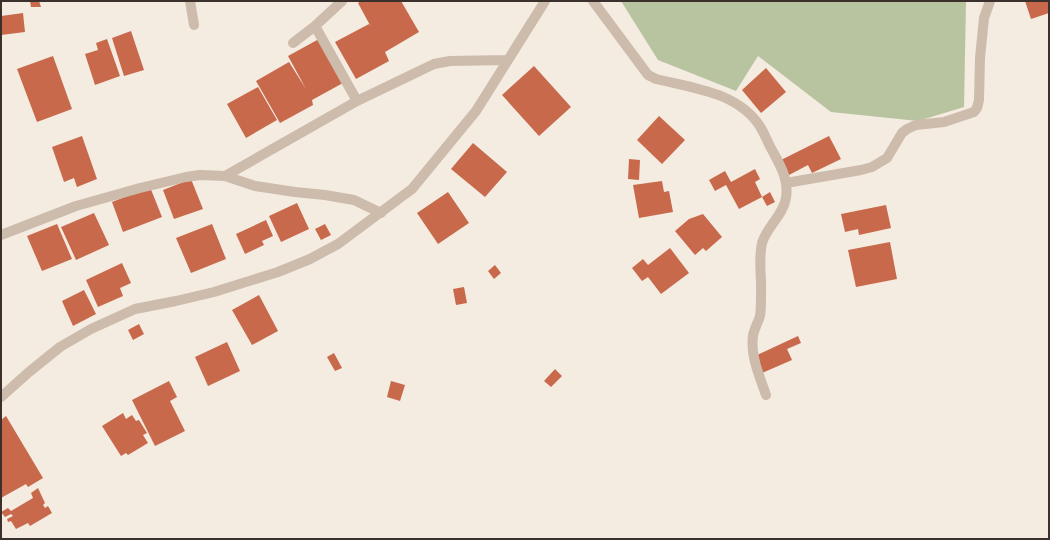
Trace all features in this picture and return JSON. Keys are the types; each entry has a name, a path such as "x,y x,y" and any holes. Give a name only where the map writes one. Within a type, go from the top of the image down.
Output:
{"street":[{"path":"190,1 194,25"},
{"path":"292,43 315,26 342,1"},
{"path":"1,397 60,347 91,329 135,309 214,292 278,272 310,259 338,244 381,213 412,189 476,110 545,1"},
{"path":"593,1 648,75 656,79 714,93 732,100 740,106 761,128 782,169 786,183 785,200 779,215 765,236 760,259 761,311 753,337 753,348 766,395"},
{"path":"786,183 872,167 887,158 902,133 908,129 916,125 944,122 961,118 974,112 977,108 979,100 980,58 984,18 990,1"},
{"path":"315,26 357,101"},
{"path":"225,176 357,101 434,64 450,61 507,60"},
{"path":"1,236 76,206 186,177 208,175 225,176 255,186 354,200 381,213"}],"green space":[{"path":"621,1 966,1 964,107 918,121 831,112 758,56 736,91 658,60"}],"building":[{"path":"30,1 39,1 41,7 31,7"},
{"path":"361,1 401,1 419,32 385,52 389,61 356,79 335,42 369,24 371,27 358,3"},
{"path":"1025,1 1049,1 1049,13 1031,19"},
{"path":"23,13 25,32 1,35 1,16"},
{"path":"131,31 144,70 124,76 112,38"},
{"path":"107,39 120,76 95,85 85,54 98,50 96,43"},
{"path":"319,39 343,83 312,100 313,105 280,123 256,81 289,62 306,89 288,56"},
{"path":"53,56 72,109 37,122 17,69"},
{"path":"534,66 571,107 539,136 502,95"},
{"path":"766,68 786,92 761,113 742,90"},
{"path":"258,87 277,120 246,138 227,104"},
{"path":"659,116 685,140 662,164 637,140"},
{"path":"82,136 97,179 77,187 74,178 64,182 52,147"},
{"path":"829,136 841,159 812,173 808,165 789,175 781,160"},
{"path":"473,143 507,172 485,197 451,169"},
{"path":"629,159 640,160 639,180 628,179"},
{"path":"755,169 760,179 755,182 762,197 739,209 726,185 715,191 709,180 725,171 731,182"},
{"path":"191,179 203,209 174,219 163,190"},
{"path":"662,181 664,192 669,191 673,212 639,218 633,185"},
{"path":"150,187 162,217 123,232 112,202"},
{"path":"448,192 469,223 438,244 417,213"},
{"path":"770,192 775,202 767,206 762,197"},
{"path":"297,203 309,229 281,242 269,216"},
{"path":"886,205 891,228 859,235 858,229 845,232 841,214"},
{"path":"94,213 109,245 76,260 61,227"},
{"path":"703,214 722,237 706,251 703,248 695,255 675,231 689,219"},
{"path":"266,220 273,236 262,241 264,245 245,254 236,234"},
{"path":"57,224 72,259 42,271 27,236"},
{"path":"212,224 226,259 191,273 176,238"},
{"path":"325,224 331,235 321,240 315,229"},
{"path":"890,242 897,279 856,287 848,250"},
{"path":"670,248 689,273 661,294 648,277 642,281 632,268 643,259 648,265"},
{"path":"122,263 131,283 120,288 123,296 98,307 86,280"},
{"path":"495,265 501,273 494,279 488,271"},
{"path":"464,287 467,303 456,305 453,289"},
{"path":"84,290 96,314 73,326 62,301"},
{"path":"259,295 278,331 252,345 232,310"},
{"path":"139,324 144,334 133,340 128,330"},
{"path":"798,336 801,343 787,349 792,360 762,373 755,356"},
{"path":"227,342 240,371 208,386 195,357"},
{"path":"334,353 342,368 335,371 327,357"},
{"path":"555,369 562,376 551,387 544,381"},
{"path":"169,381 177,397 170,401 185,431 155,446 132,400"},
{"path":"391,381 405,385 400,401 387,397"},
{"path":"123,413 126,419 132,415 136,421 139,420 147,433 143,435 148,443 128,455 126,453 121,456 102,426"},
{"path":"6,416 43,478 28,487 26,484 1,498 1,420"},
{"path":"38,488 45,503 43,505 45,508 48,506 52,513 30,526 28,523 16,529 11,521 8,522 7,519 13,516 11,514 5,517 1,512 8,508 11,511 33,498 31,493"}]}
